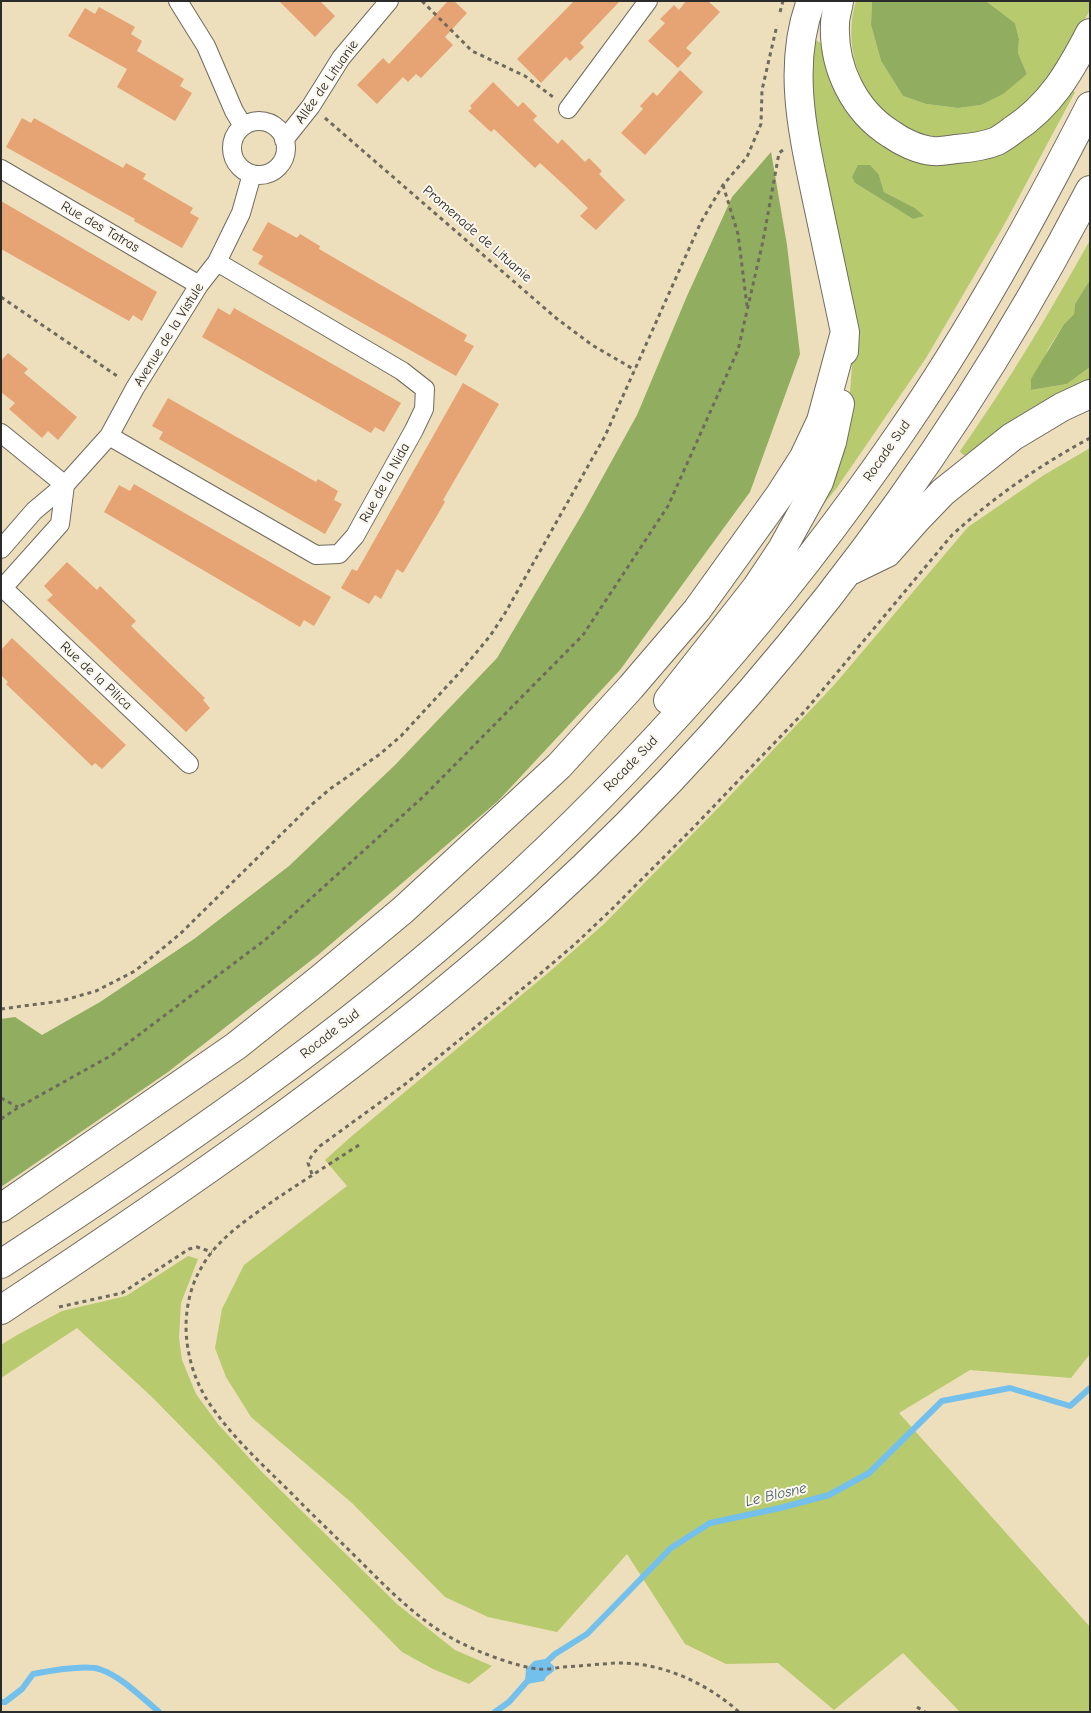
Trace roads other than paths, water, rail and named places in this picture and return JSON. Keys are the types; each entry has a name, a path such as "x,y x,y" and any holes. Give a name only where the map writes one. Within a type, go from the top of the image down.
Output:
{"highway":[{"path":"648,748 662,708 756,588 782,548 819,482 832,442 841,400 845,332 804,136 799,93 799,55 806,14 811,1"},
{"path":"839,1 835,23 837,50 844,80 852,94 861,107 884,130 912,145 933,151 966,148 997,141 1026,122 1049,99 1068,74 1090,33"},
{"name":"Rocade Sud","path":"1,1264 170,1152 267,1083 352,1017 488,904 648,748 727,661 775,603 832,529 900,434 1010,258 1090,106"},
{"path":"1,1310 138,1219 367,1053 495,948 602,850 661,790 756,686 849,572 909,490 986,374 1057,253 1090,190"},
{"path":"1,1208 236,1046 404,910 559,766 631,688 697,610 779,496 804,457 820,421 845,332"},
{"path":"849,572 887,553 917,518 943,492 1012,437 1062,407 1090,394"}],"street":[{"path":"178,1 206,46 234,111 243,126"},
{"path":"568,109 648,1"},
{"name":"Allée de Lituanie","path":"284,140 312,106 341,58 384,3"},
{"path":"251,123 267,123 275,126 284,140 286,148 280,165 273,171 265,174 252,174 242,169 233,155 234,139 237,132 243,126 251,123"},
{"name":"Rue des Tatras","path":"1,169 199,285"},
{"name":"Avenue de la Vistule","path":"1,549 34,512 65,485 109,436 135,388 199,285 217,262 240,213 252,174"},
{"name":"Rue de la Nida","path":"109,436 316,555 339,554 356,536 424,409 425,389 402,371 217,262"},
{"path":"1,434 65,485 60,524 2,589"},
{"name":"Rue de la Pilica","path":"2,589 189,764"}],"water":[{"path":"545,1659 554,1666 554,1671 544,1681 527,1684 525,1681 526,1669 534,1661"}],"waterway":[{"name":"Le Blosne","path":"541,1667 555,1654 587,1634 671,1548 710,1523 829,1495 869,1473 942,1401 1010,1388 1070,1406 1090,1388"},
{"name":"Le Blosne","path":"1,1702 5,1702 22,1689 33,1674 67,1669 93,1668 107,1672 123,1682 159,1712"},
{"name":"Le Blosne","path":"495,1712 509,1702 531,1677"}]}
